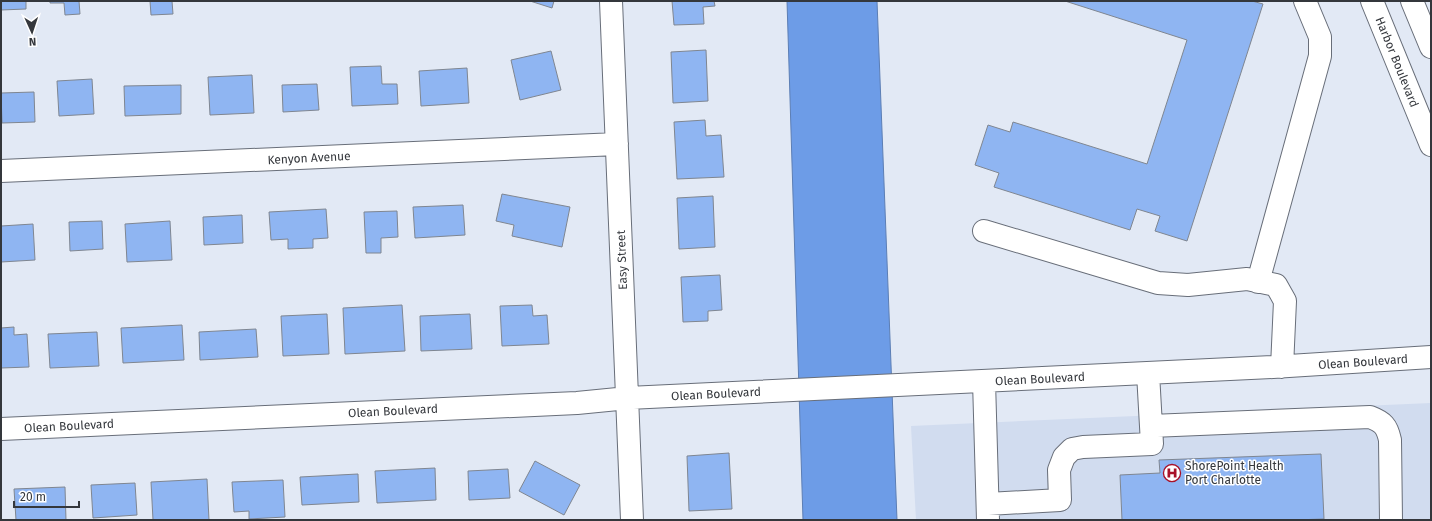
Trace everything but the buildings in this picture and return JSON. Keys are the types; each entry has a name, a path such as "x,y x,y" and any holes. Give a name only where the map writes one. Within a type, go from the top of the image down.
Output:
{"street":[{"name":"Easy Street","path":"611,1 632,520"},
{"path":"1258,282 1320,56 1320,37 1305,1"},
{"name":"Harbor Boulevard","path":"1372,1 1431,145"},
{"path":"1412,1 1431,47"},
{"name":"Kenyon Avenue","path":"1,171 617,144"},
{"path":"984,231 1158,283 1188,285 1247,279 1276,285 1285,301 1282,367"},
{"name":"Olean Boulevard","path":"1,429 570,403 628,398 798,389 1282,367 1431,357"},
{"path":"984,381 988,512 1060,500 1059,470 1064,457 1072,449 1083,447 1152,444 1148,373"},
{"path":"1151,426 1359,416 1370,417 1380,421 1388,430 1390,440 1392,520"}],"shaded area":[{"name":"ShorePoint Health Port Charlotte","path":"1431,403 1431,520 916,520 911,426"}],"water":[{"path":"787,1 877,1 897,520 803,520"}],"place":[{"name":"ShorePoint Health Port Charlotte","path":"1172,473"}]}
